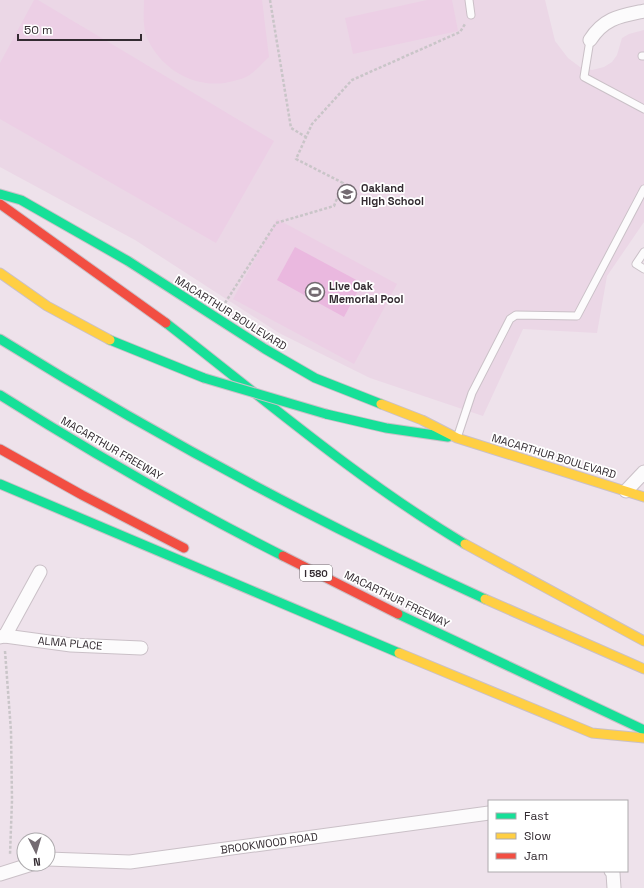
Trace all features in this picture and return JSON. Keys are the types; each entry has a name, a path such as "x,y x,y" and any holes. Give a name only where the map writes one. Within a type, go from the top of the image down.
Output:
{"main road":[{"name":"MACARTHUR BOULEVARD","path":"0,194 21,200 128,261 265,350 316,378 422,420 457,438 644,497"},
{"path":"0,204 123,290 365,478 405,506 442,530 644,642"},
{"name":"MACARTHUR BOULEVARD","path":"0,273 38,300 90,330 148,357 204,378 326,414 379,427 413,434 457,438"},
{"path":"0,339 127,415 305,512 435,575 644,669"},
{"name":"MACARTHUR FREEWAY","path":"0,395 120,467 291,561 644,730"},
{"path":"0,448 82,495 193,552"},
{"path":"0,484 505,698 592,733 644,738"},
{"path":"228,570 349,631"}],"street":[{"path":"590,40 596,31 613,18 644,11"},
{"path":"626,491 644,472"},
{"path":"2,637 40,572"},
{"name":"ALMA PLACE","path":"2,637 71,645 141,648"},
{"name":"BROOKWOOD ROAD","path":"56,859 130,862 488,813"},
{"path":"0,874 14,870"},
{"path":"612,872 614,888"}],"lane":[{"path":"469,0 471,15"},
{"path":"590,40 584,78 644,109"},
{"path":"457,438 472,393 510,319 516,315 577,316 644,189"},
{"path":"644,252 636,264 644,269"}],"path":[{"path":"270,0 291,128 306,137"},
{"path":"215,318 276,223 334,206 343,183 296,159 312,124 352,80 460,32 471,15"},
{"path":"2,637 12,777 10,854 14,870"}],"shaded area":[{"name":"Oakland High School","path":"0,0 545,0 555,41 568,58 580,67 592,70 604,67 612,62 617,55 622,38 629,34 644,30 644,222 607,276 597,333 523,329 483,416 370,378 279,333 135,240 0,167"},
{"path":"34,0 38,0 274,141 216,243 0,119 0,63"},
{"path":"144,0 262,0 269,57 251,74 237,80 223,83 210,83 185,77 164,62 155,52 148,40 144,25"},
{"path":"427,0 452,0 458,31 353,54 345,18"},
{"name":"Live Oak Memorial Pool","path":"277,219 397,284 354,364 233,299"},
{"name":"Live Oak Memorial Pool","path":"295,247 362,283 344,317 277,280"}],"traffic: fast":[{"path":"0,194 21,200 128,261 265,349 315,378 381,404"},
{"path":"166,323 349,466 425,519 465,544"},
{"path":"0,339 118,410 238,477 361,540 485,599"},
{"path":"110,340 204,378"},
{"path":"204,378 326,414"},
{"path":"0,395 69,438 140,479 283,556"},
{"path":"326,414 386,428 448,437"},
{"path":"0,484 399,653"},
{"path":"398,614 644,730"}],"traffic: slow":[{"path":"0,273 47,306 110,340"},
{"path":"381,404 422,420 457,438 644,497"},
{"path":"465,544 644,641"},
{"path":"485,599 644,669"},
{"path":"399,653 592,733 644,738"}],"traffic: jam":[{"path":"0,204 166,323"},
{"path":"0,449 82,495 184,548"},
{"path":"283,556 398,614"}],"place":[{"name":"Oakland High School","path":"347,194"},
{"name":"Live Oak Memorial Pool","path":"315,292"}]}
